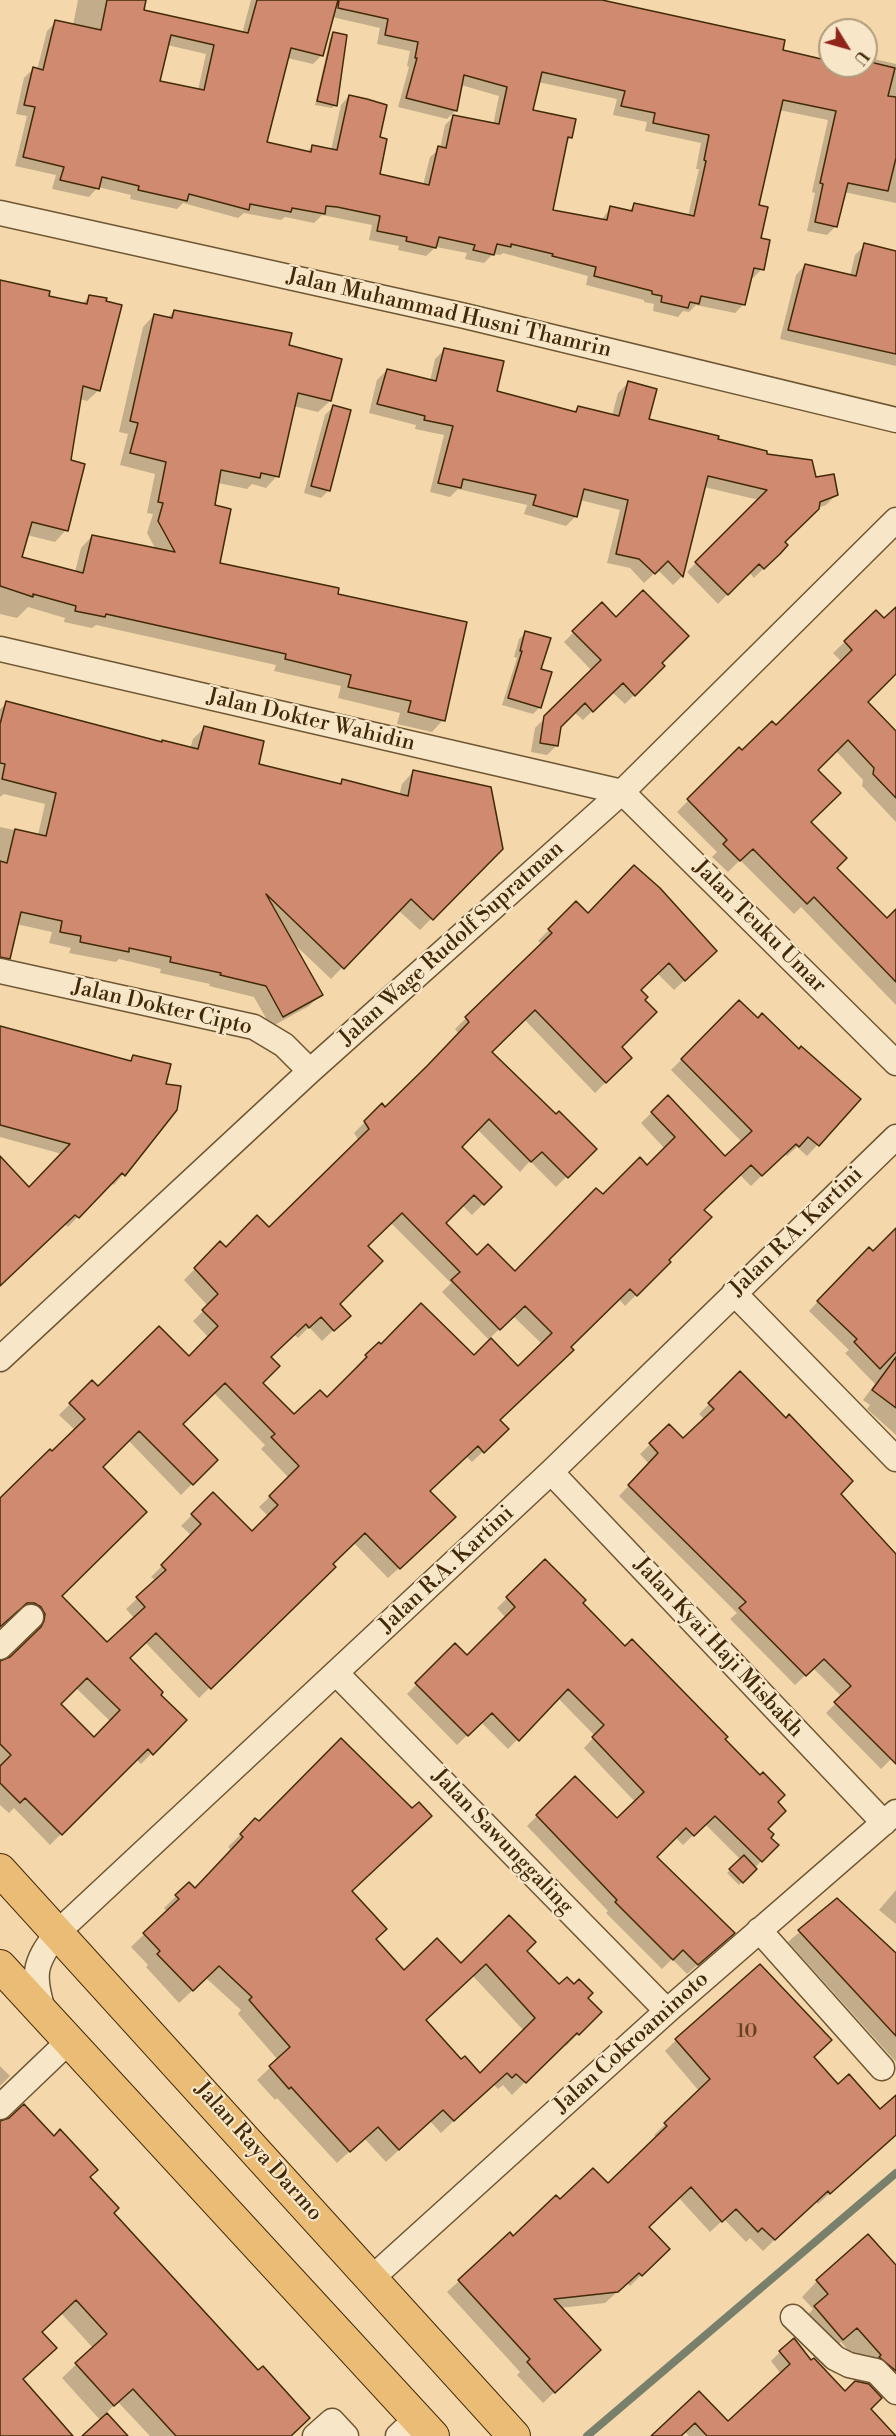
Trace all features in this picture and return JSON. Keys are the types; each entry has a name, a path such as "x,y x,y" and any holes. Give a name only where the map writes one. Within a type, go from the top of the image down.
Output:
{"main road":[{"name":"Jalan Raya Darmo","path":"0,1870 513,2436"},
{"path":"0,1966 416,2430"}],"street":[{"name":"Jalan Muhammad Husni Thamrin","path":"0,213 465,316 896,420"},
{"name":"Jalan Wage Rudolf Supratman","path":"0,1359 310,1071 622,792 896,520"},
{"name":"Jalan Dokter Wahidin","path":"0,649 622,792"},
{"name":"Jalan Teuku Umar","path":"622,792 896,1063"},
{"name":"Jalan Dokter Cipto","path":"0,971 254,1027 284,1045 310,1071"},
{"name":"Jalan R.A. Kartini","path":"44,2016 36,1988 37,1964 58,1932 551,1472 896,1137"},
{"path":"734,1293 896,1459"},
{"name":"Jalan Kyai Haji Misbakh","path":"551,1472 890,1818"},
{"path":"0,1647 31,1617"},
{"name":"Jalan Sawunggaling","path":"337,1674 668,2011"},
{"name":"Jalan Cokroaminoto","path":"372,2278 759,1930 890,1818"},
{"path":"759,1930 882,2068"},
{"path":"0,2108 68,2042"},
{"path":"793,2317 836,2358 849,2365 876,2371 896,2392"},
{"path":"315,2436 332,2421 346,2436"}],"building":[{"path":"107,0 146,0 144,10 248,33 257,0 338,0 323,56 291,48 267,142 311,152 312,145 337,150 349,95 367,99 387,105 380,137 387,139 380,174 429,185 438,146 446,148 453,115 499,124 507,87 464,75 457,111 406,98 417,58 415,58 418,42 385,35 388,19 338,8 339,0 602,0 785,40 783,50 818,58 818,78 878,78 878,64 895,68 888,96 896,97 896,158 888,191 848,183 837,227 815,222 823,184 820,183 836,111 783,100 759,205 768,207 761,238 770,240 764,270 754,268 745,305 701,296 699,304 690,302 688,308 661,302 662,296 652,294 652,291 594,276 596,267 552,256 553,254 511,244 511,247 497,244 494,255 473,250 475,245 439,237 436,248 406,241 407,237 377,231 380,216 337,207 326,206 325,214 292,208 291,212 250,204 249,210 189,194 187,201 138,190 139,186 102,177 99,189 60,180 64,167 23,157 35,107 24,105 33,67 43,70 55,20 101,30","holes":["171,35 214,45 204,90 160,81","542,72 625,91 621,106 655,113 653,123 709,135 694,216 634,203 632,211 610,206 607,220 553,210 568,137 572,138 576,119 533,110"]},
{"path":"333,32 347,35 337,106 317,101"},
{"path":"864,243 896,251 896,354 788,330 805,264 856,276"},
{"path":"0,280 50,291 49,296 87,304 89,295 107,298 106,301 122,305 100,391 83,386 71,460 85,464 68,531 32,522 22,557 83,573 92,535 175,552 158,521 163,503 158,502 166,462 130,453 138,423 130,421 154,314 172,318 174,310 292,333 289,345 342,359 331,401 298,393 279,477 261,473 260,478 221,470 215,505 231,509 220,563 339,588 338,594 467,622 445,721 408,712 411,701 348,687 351,675 285,659 286,654 106,614 105,617 75,611 76,606 33,594 33,597 0,586"},
{"path":"444,348 504,361 497,391 576,412 578,406 619,416 628,381 657,389 649,419 719,436 718,439 767,451 767,454 812,460 816,477 834,474 838,495 820,502 819,509 785,542 788,545 780,554 764,569 759,564 728,595 695,562 767,490 708,476 683,577 668,561 655,574 639,559 616,554 628,500 584,489 577,517 533,505 536,495 463,479 461,488 438,483 453,426 424,420 425,416 377,404 387,369 436,381"},
{"path":"333,405 351,410 330,491 311,486"},
{"path":"643,590 689,636 662,663 665,666 635,696 623,683 593,712 585,703 561,727 558,746 540,743 544,716 601,660 572,631 602,602 616,617"},
{"path":"896,607 896,674 868,702 896,731 896,798 873,774 874,768 848,740 818,770 841,793 811,822 847,858 837,868 887,918 896,909 896,982 814,897 807,904 753,849 740,861 723,844 727,840 687,799 739,747 742,750 772,721 776,725 852,650 844,641 876,610 884,618"},
{"path":"525,631 551,638 541,669 552,672 541,708 508,698 522,651 520,651"},
{"path":"6,701 162,742 162,740 198,749 204,726 264,741 259,764 341,784 342,779 408,796 413,770 491,787 503,849 433,920 411,899 344,969 266,894 323,995 283,1017 266,986 170,962 171,957 129,948 129,952 80,942 81,936 60,932 62,921 21,912 10,959 0,957 0,861 7,863 15,829 46,836 56,793 2,779 5,764 0,763 0,724"},
{"path":"634,865 660,888 717,951 685,981 669,963 641,990 648,997 645,1000 657,1012 622,1047 632,1058 606,1083 535,1010 492,1052 556,1114 559,1111 597,1149 568,1178 542,1152 531,1162 489,1119 462,1147 502,1187 484,1205 474,1195 446,1223 477,1255 488,1244 515,1271 596,1188 603,1194 640,1157 647,1165 675,1137 651,1112 668,1095 725,1156 752,1131 681,1059 739,1000 758,1018 762,1013 799,1049 801,1046 861,1099 819,1146 808,1137 799,1147 796,1144 762,1176 751,1165 704,1210 712,1217 669,1260 671,1262 637,1296 630,1289 571,1347 574,1350 500,1420 509,1429 484,1453 478,1446 430,1491 456,1517 400,1569 365,1533 333,1564 336,1567 211,1689 156,1633 130,1658 163,1692 161,1695 187,1720 153,1755 148,1749 62,1835 25,1798 20,1803 0,1783 0,1766 11,1755 0,1744 0,1661 10,1657 41,1627 45,1614 41,1607 34,1603 27,1603 0,1627 0,1498 50,1449 52,1451 85,1419 69,1403 92,1380 98,1386 159,1326 189,1356 218,1326 202,1310 218,1294 194,1268 220,1241 226,1247 257,1215 269,1227 369,1129 364,1121 382,1103 385,1107 427,1066 469,1022 465,1017 552,933 548,929 576,901 588,913","holes":["402,1213 460,1272 451,1280 500,1330 525,1306 552,1333 518,1366 491,1338 474,1355 421,1303 381,1344 379,1342 365,1355 367,1357 327,1397 320,1390 294,1414 263,1383 280,1366 271,1357 306,1324 309,1328 321,1317 334,1331 351,1316 340,1304 383,1261 368,1246","225,1383 275,1434 271,1437 299,1466 269,1496 278,1505 252,1531 213,1492 191,1514 201,1524 161,1565 166,1570 136,1597 145,1607 107,1642 62,1596 147,1512 103,1467 139,1431 193,1485 218,1460 183,1424","87,1678 120,1710 94,1737 61,1704"]},
{"path":"0,1026 131,1061 133,1055 171,1064 166,1084 181,1086 177,1110 125,1176 122,1173 79,1218 75,1215 0,1286 0,1156 29,1187 70,1144 0,1125"},
{"path":"896,1228 896,1352 880,1369 854,1342 857,1339 817,1301 869,1247 873,1251"},
{"path":"896,1357 896,1408 872,1390"},
{"path":"740,1371 786,1418 789,1414 853,1481 841,1494 896,1554 896,1764 834,1702 851,1686 824,1659 806,1676 739,1608 746,1602 628,1485 658,1453 649,1443 669,1424 683,1438 714,1409 708,1403"},
{"path":"545,1559 586,1600 583,1603 625,1646 632,1639 728,1737 725,1739 760,1775 763,1772 785,1795 778,1802 786,1811 768,1829 774,1834 771,1838 779,1845 762,1862 715,1816 694,1836 686,1828 657,1857 735,1933 698,1965 683,1950 673,1960 615,1902 617,1900 536,1815 575,1776 617,1818 644,1792 592,1737 604,1725 568,1689 519,1741 492,1713 468,1736 415,1683 455,1643 467,1655 515,1607 506,1597"},
{"path":"341,1738 412,1808 419,1802 432,1816 352,1891 387,1929 376,1939 404,1970 437,1938 461,1963 509,1915 536,1942 527,1951 559,1984 567,1977 574,1984 579,1979 593,1993 588,1998 602,2012 526,2083 516,2074 512,2078 507,2073 454,2121 443,2110 399,2150 378,2127 350,2152 269,2066 290,2047 249,2000 252,1997 219,1966 193,1991 157,1954 160,1951 143,1933 179,1899 175,1895 189,1882 195,1888 243,1837 240,1834 255,1818 259,1821","holes":["486,1964 535,2018 480,2073 465,2056 461,2059 426,2020"]},
{"path":"744,1855 757,1869 743,1883 729,1869"},
{"path":"837,1898 896,1953 896,2036 798,1930"},
{"path":"760,1964 832,2040 814,2057 838,2084 849,2074 880,2109 896,2095 896,2135 830,2194 828,2191 775,2240 762,2228 758,2232 736,2209 722,2222 691,2187 649,2227 670,2249 642,2276 639,2273 618,2292 554,2299 601,2350 555,2393 527,2362 530,2359 458,2280 510,2232 513,2236 556,2195 560,2199 593,2168 608,2183 667,2126 664,2123 710,2079 675,2039"},
{"path":"24,2104 54,2136 60,2129 98,2170 90,2177 119,2208 114,2213 258,2370 263,2366 310,2418 291,2436 176,2436 133,2389 114,2406 75,2363 107,2334 76,2300 42,2332 57,2348 23,2379 73,2436 0,2436 0,2121 9,2118"},
{"path":"868,2234 896,2265 896,2371 879,2357 881,2355 857,2328 843,2340 814,2306 828,2294 816,2280"},
{"path":"794,2338 811,2360 814,2358 845,2391 855,2381 869,2384 882,2398 871,2409 896,2436 707,2436 695,2423 681,2436 651,2436 699,2391 728,2421 790,2364 779,2351"},
{"path":"107,2413 128,2436 82,2436"}],"waterway":[{"path":"587,2436 896,2173"}]}
